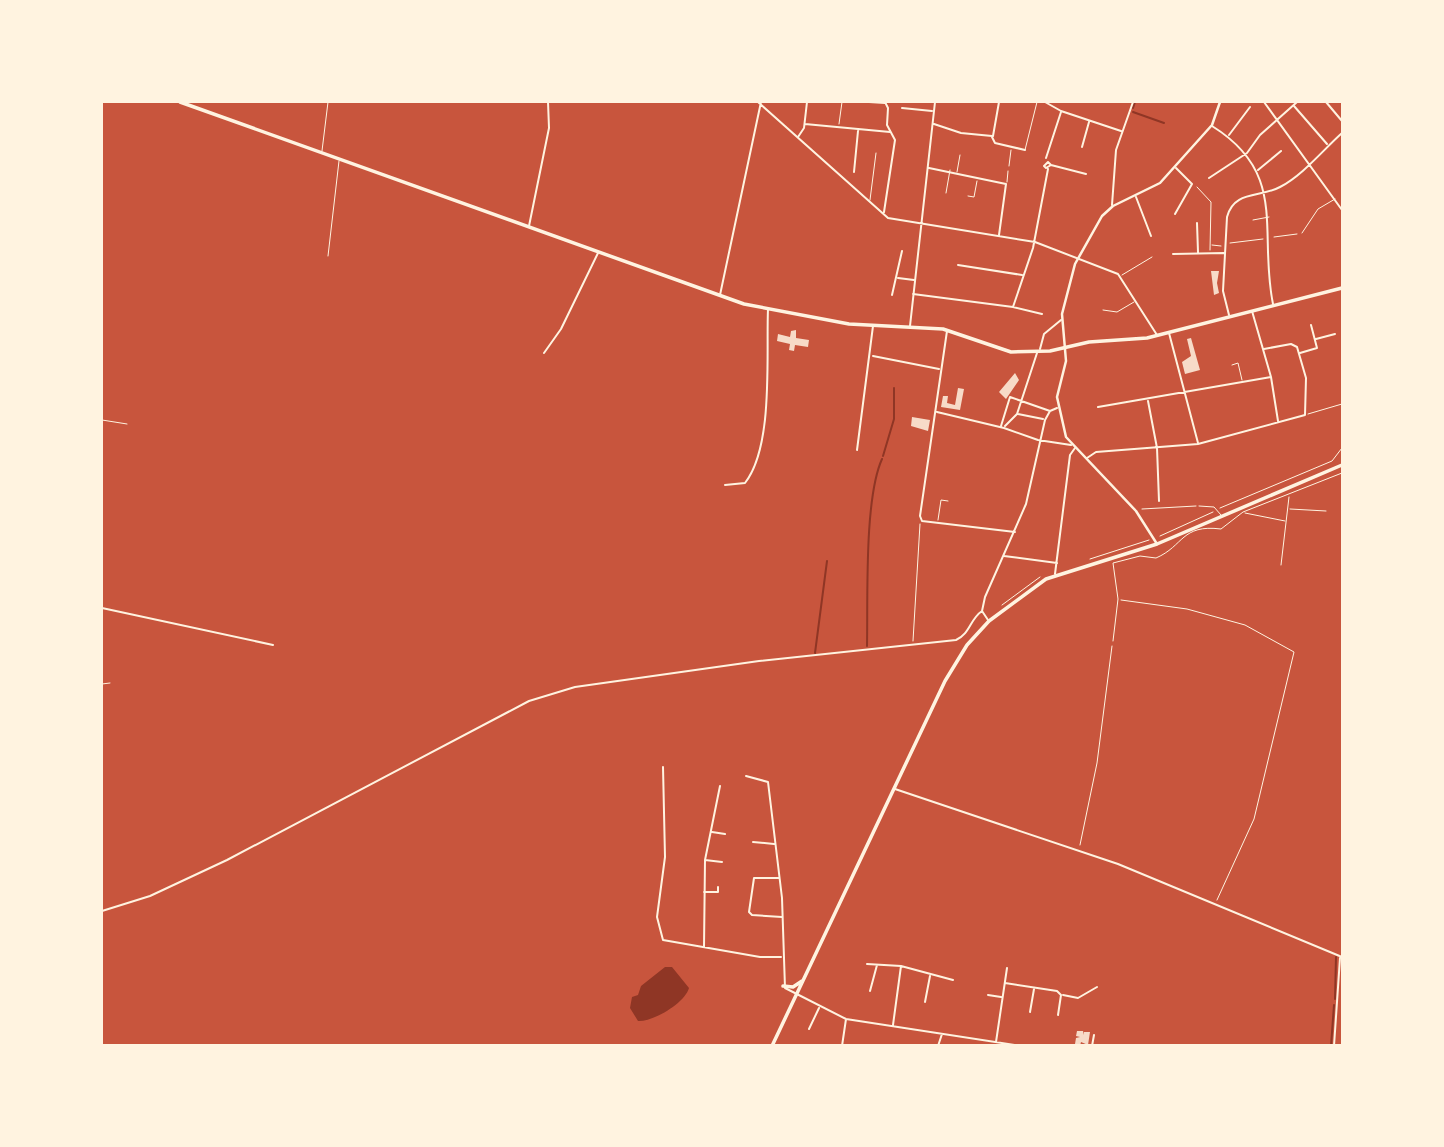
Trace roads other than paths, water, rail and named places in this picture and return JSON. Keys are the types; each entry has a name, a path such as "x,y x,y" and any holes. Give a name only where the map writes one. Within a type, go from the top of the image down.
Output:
{"main road":[{"path":"180,102 720,295 768,309 873,326 947,330 1004,350 1038,351 1169,333 1342,288"},
{"path":"772,1045 955,662 989,621 1055,574 1157,544 1342,466"},
{"path":"783,986 793,987 804,979"}],"street":[{"path":"529,227 549,128 548,102"},
{"path":"760,102 883,214 894,220 921,225 1035,242 1078,257 1120,276 1157,334"},
{"path":"720,295 760,102"},
{"path":"798,137 804,124 807,102"},
{"path":"869,102 885,102 887,125 895,140 888,206 883,214"},
{"path":"910,327 935,102"},
{"path":"999,102 992,136 995,143 1025,150"},
{"path":"1045,102 1061,111 1122,132"},
{"path":"1113,206 1111,199 1116,150 1133,102"},
{"path":"1157,544 1136,511 1066,437 1057,397 1066,347 1061,320 1078,257 1102,216 1113,206 1156,186 1212,125 1220,102"},
{"path":"1264,102 1342,210"},
{"path":"1209,177 1247,153 1297,102"},
{"path":"1326,102 1342,121"},
{"path":"1293,106 1328,146"},
{"path":"1228,136 1244,119 1250,107"},
{"path":"902,108 933,111"},
{"path":"1046,158 1061,111"},
{"path":"1082,147 1089,121"},
{"path":"804,124 890,132"},
{"path":"933,124 961,133 992,136"},
{"path":"1212,125 1247,153 1258,171 1265,191 1269,217 1268,279 1273,304"},
{"path":"854,172 858,130"},
{"path":"1229,317 1223,291 1227,217 1232,205 1239,198 1281,187 1342,133"},
{"path":"1258,171 1281,151"},
{"path":"1048,169 1045,164 1086,174"},
{"path":"1013,307 1035,242 1048,169 1051,165"},
{"path":"1175,167 1192,185 1175,214"},
{"path":"928,168 950,170 1006,184 999,236"},
{"path":"1336,199 1342,195"},
{"path":"1136,197 1152,236"},
{"path":"1197,223 1198,252"},
{"path":"892,295 902,251"},
{"path":"544,353 561,328 598,252"},
{"path":"1173,254 1225,253"},
{"path":"958,265 1024,275"},
{"path":"898,278 915,280"},
{"path":"913,294 1013,307 1042,314"},
{"path":"725,485 745,483 758,456 763,430 768,309"},
{"path":"1252,310 1271,377 1279,421"},
{"path":"1003,428 1017,414 1044,334 1061,320"},
{"path":"1300,353 1317,348 1311,325"},
{"path":"857,450 872,356 873,326"},
{"path":"947,330 920,516 922,521 1014,532"},
{"path":"1169,333 1198,444"},
{"path":"1315,339 1335,334"},
{"path":"1086,459 1096,452 1198,444 1305,415 1306,378 1300,353 1293,344 1264,349"},
{"path":"872,356 941,370"},
{"path":"1098,407 1271,377"},
{"path":"1003,428 1009,397 1050,411 1059,408"},
{"path":"1148,399 1157,447 1159,501"},
{"path":"102,911 150,896 227,860 530,701 575,687 635,678 960,639 982,611 985,597 1014,532 1033,481 1038,440 1050,411"},
{"path":"936,412 1073,447"},
{"path":"1017,414 1045,419"},
{"path":"1055,574 1073,447"},
{"path":"1003,556 1057,563"},
{"path":"102,608 273,645"},
{"path":"982,611 989,621"},
{"path":"663,767 665,857 657,917 663,940 671,944 782,957"},
{"path":"746,776 768,782 782,917 783,986 796,996 846,1019 1021,1045"},
{"path":"704,948 705,860 720,786"},
{"path":"894,789 1078,852 1216,904 1341,957 1334,1045"},
{"path":"711,832 725,834"},
{"path":"753,842 775,844"},
{"path":"705,860 722,862"},
{"path":"779,878 754,878 749,912 752,915 782,917"},
{"path":"703,892 718,892 718,887"},
{"path":"867,964 923,970 930,975 953,980"},
{"path":"870,990 877,965"},
{"path":"892,1026 901,966"},
{"path":"996,1042 1007,968"},
{"path":"925,1002 930,975"},
{"path":"1004,983 1078,998 1097,987"},
{"path":"1031,1012 1034,988"},
{"path":"988,995 1003,997"},
{"path":"1058,1015 1061,995"},
{"path":"809,1029 820,1008"},
{"path":"842,1045 846,1019"},
{"path":"938,1045 943,1033"},
{"path":"1092,1045 1094,1035"}],"lane":[{"path":"320,159 328,102"},
{"path":"1025,150 1037,102"},
{"path":"870,202 876,153"},
{"path":"957,172 960,155"},
{"path":"328,256 339,159"},
{"path":"946,193 950,170"},
{"path":"1006,184 1008,171"},
{"path":"968,196 974,197 978,176"},
{"path":"1302,233 1318,209 1336,199"},
{"path":"1253,220 1269,217"},
{"path":"1120,276 1152,257"},
{"path":"1102,310 1117,312 1136,301"},
{"path":"1232,365 1238,363 1243,382"},
{"path":"1305,415 1342,404"},
{"path":"102,420 127,425"},
{"path":"1113,641 1118,600 1113,562 1140,556 1156,558 1180,539 1204,527 1225,527 1243,512 1342,473"},
{"path":"1281,565 1289,495"},
{"path":"938,522 941,500 948,501"},
{"path":"1199,506 1217,510 1225,527"},
{"path":"1288,509 1326,511"},
{"path":"1243,512 1287,521"},
{"path":"102,684 110,683"}],"waterway":[{"path":"1133,108 1135,102"},
{"path":"1133,112 1164,123"},
{"path":"883,456 894,419 894,388"},
{"path":"867,646 867,577 872,499 882,459"},
{"path":"815,653 827,561"},
{"path":"1335,999 1336,957"},
{"path":"1331,1046 1334,1005"}]}
